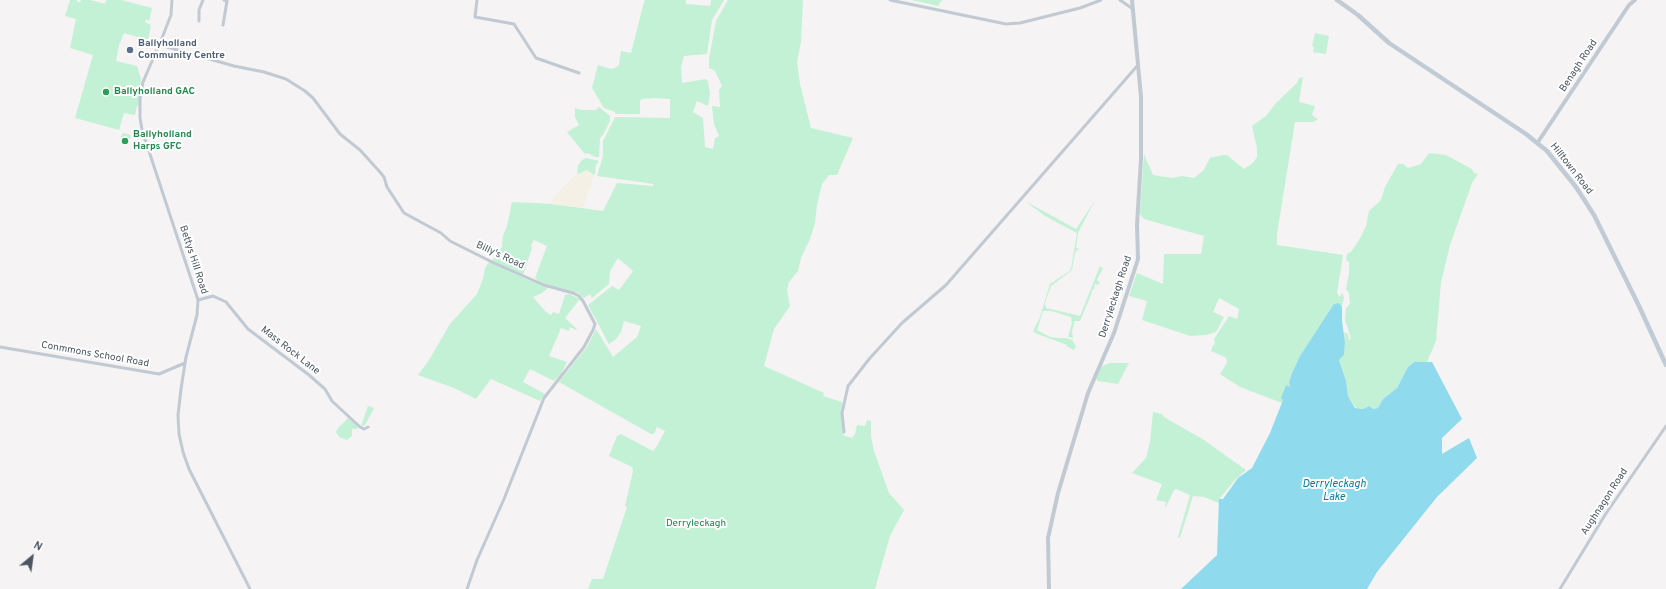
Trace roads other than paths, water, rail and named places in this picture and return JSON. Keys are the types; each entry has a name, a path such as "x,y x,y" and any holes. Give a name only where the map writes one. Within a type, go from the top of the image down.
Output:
{"main road":[{"name":"Hilltown Road","path":"1337,0 1358,15 1389,43 1538,142 1547,151 1576,188 1594,215 1666,365"}],"street":[{"name":"Bettys Hill Road","path":"172,0 171,15 160,45 142,85 140,99 140,124 198,300 197,314 185,363 178,415 181,447 189,469 250,589"},
{"path":"199,21 199,10 202,0"},
{"path":"223,25 227,1 224,0"},
{"path":"477,0 475,16 514,24 536,58 579,73"},
{"path":"890,0 1006,24 1020,24 1080,8 1102,0"},
{"path":"1120,0 1133,9"},
{"name":"Derryleckagh Road","path":"1049,589 1048,538 1058,493 1086,399 1114,333 1138,259 1137,225 1142,159 1141,97 1132,0"},
{"name":"Benagh Road","path":"1538,142 1629,5 1634,0"},
{"name":"Billy's Road","path":"160,45 286,79 313,98 340,134 360,150 379,171 384,177 387,187 404,213 441,233 450,241 481,257 526,278 573,293 579,296 583,302 595,324 593,330 584,347 544,398 504,499 477,560 467,589"},
{"path":"844,432 842,414 848,386 870,358 902,323 946,285 1138,65"},
{"name":"Mass Rock Lane","path":"198,300 213,296 226,302 248,328 324,388 332,401 360,427 368,427"},
{"name":"Conmmons School Road","path":"0,347 158,374 185,363"},
{"name":"Aughnagon Road","path":"1560,589 1605,515 1666,426"}],"water":[{"name":"Derryleckagh Lake","path":"1339,303 1342,307 1345,342 1344,355 1339,360 1346,381 1348,396 1355,408 1363,409 1369,406 1373,409 1378,408 1383,399 1397,388 1408,367 1414,362 1432,362 1462,419 1442,438 1442,454 1469,438 1477,458 1437,497 1377,572 1367,589 1181,589 1217,555 1219,499 1223,499 1238,478 1252,468 1270,433 1283,400 1281,398 1286,385 1290,387 1289,382 1300,356 1334,304"}],"place":[{"name":"Ballyholland Community Centre","path":"130,50"},
{"name":"Ballyholland GAC","path":"106,92"},
{"name":"Ballyholland Harps GFC","path":"125,141"}],"park label":[{"name":"Derryleckagh","path":"696,524"}]}
